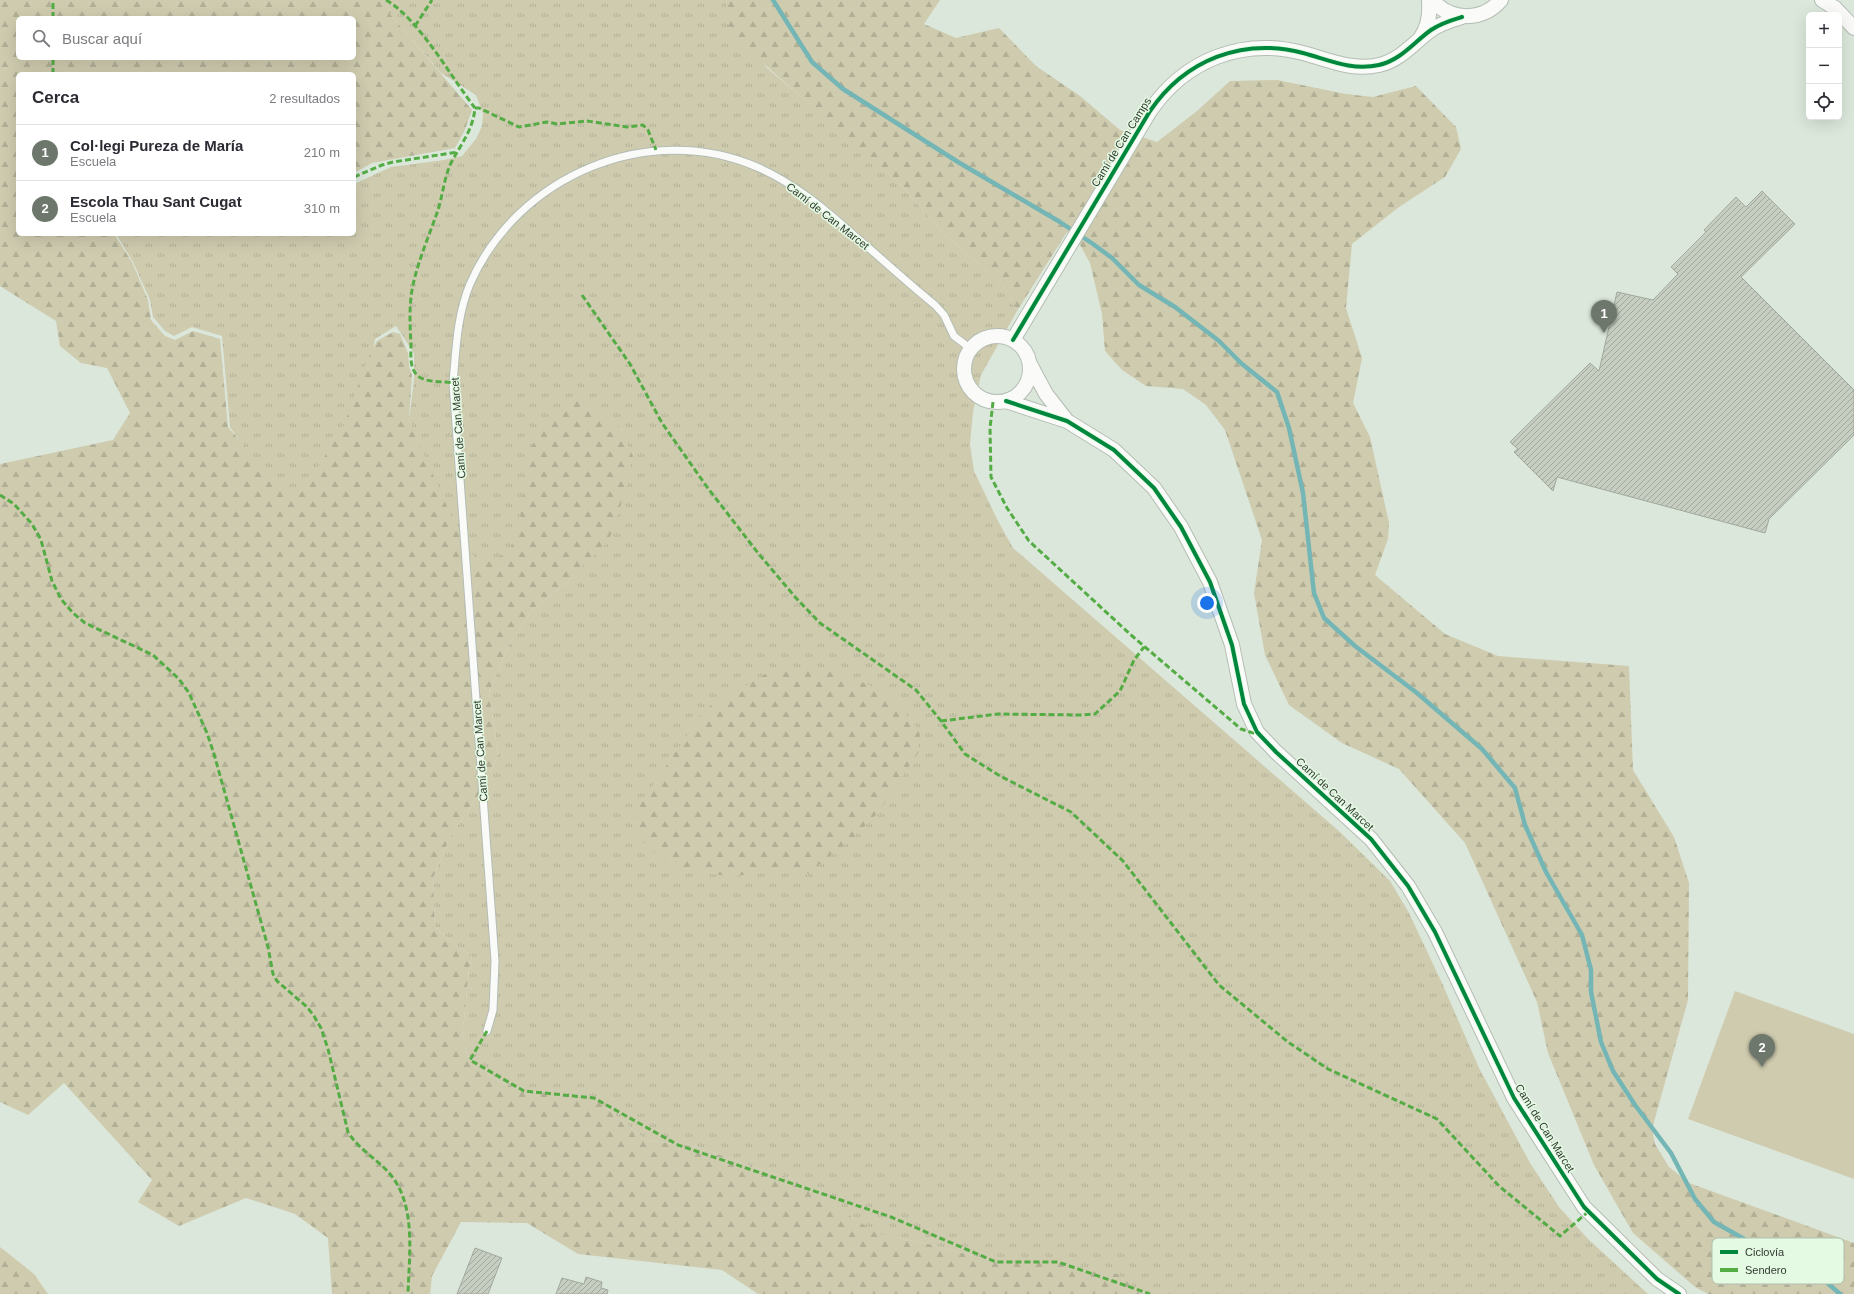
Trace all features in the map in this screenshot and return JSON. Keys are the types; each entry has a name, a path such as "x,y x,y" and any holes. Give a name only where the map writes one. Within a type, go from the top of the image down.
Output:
{"street":[{"path":"1430,0 1445,12 1462,17"},
{"name":"Camí de Can Camps","path":"1420,39 1427,29 1430,0"},
{"name":"Camí de Can Camps","path":"1013,340 1027,314 1150,111 1172,84 1187,72 1228,52 1256,48 1269,48 1303,53 1346,66 1364,67 1380,65 1393,60 1409,50 1420,39 1441,24 1462,17 1485,13 1501,0"},
{"path":"1822,0 1835,8 1854,28"},
{"path":"999,336 1013,340 1024,350 1030,364 1029,377 1024,389 1006,401 986,401 971,390 966,379 964,367 971,349 981,340 990,337 999,336"},
{"name":"Camí de Can Marcet","path":"1030,364 1043,390 1067,421"},
{"name":"Camí de Can Marcet","path":"1006,401 1067,421 1114,450 1154,488 1181,527 1210,582 1232,645 1244,704 1258,732 1276,752 1371,839 1408,886 1435,932 1514,1098 1584,1207 1658,1279 1680,1294"}],"lane":[{"name":"Camí de Can Marcet","path":"487,1031 493,1010 495,961 453,383 461,312 470,285 490,247 517,215 536,199 558,183 586,168 632,153 656,150 702,152 724,156 746,162 778,178 825,210 935,305 944,315 954,336 971,349"}],"green space":[{"path":"0,0 398,0 390,14 472,110 464,132 455,148 372,163 356,172 356,72 16,72 16,236 115,236 132,262 148,300 151,320 165,336 175,340 193,331 220,339 228,427 269,475 299,495 309,482 344,425 366,363 377,341 393,332 400,334 408,353 409,366 412,375 409,420 466,550 485,563 510,552 520,522 527,454 541,431 559,409 578,400 617,423 633,456 627,485 612,533 601,551 587,561 574,577 533,609 509,644 489,692 498,755 481,791 450,837 433,878 435,927 472,957 469,969 462,1041 470,1060 500,1082 524,1091 594,1098 646,1140 698,1147 756,1168 791,1178 878,1234 925,1243 996,1262 1058,1262 1117,1274 1145,1294 758,1294 722,1270 578,1254 527,1223 461,1222 432,1276 430,1294 332,1294 328,1238 295,1214 246,1198 179,1226 138,1202 152,1180 64,1083 28,1115 0,1102 0,464 113,440 130,413 107,368 81,363 60,346 56,321 0,286"},
{"path":"398,0 727,0 726,4 766,67 838,128 901,185 943,233 1003,285 1017,311 981,375 973,412 970,444 974,471 1013,548 1340,832 1390,881 1409,913 1442,983 1479,1068 1530,1163 1559,1207 1588,1239 1648,1294 1145,1294 1141,1290 1058,1262 996,1262 925,1243 877,1234 791,1178 756,1168 698,1147 646,1140 594,1098 524,1091 500,1082 470,1060 462,1041 469,969 472,957 435,927 433,878 450,837 481,791 498,755 489,692 509,644 533,609 574,577 540,551 467,571 409,420 414,380 414,353 396,326 375,339 367,402 329,520 258,467 230,427 222,336 192,327 174,336 165,331 153,317 150,300 133,262 117,236 356,236 356,183 391,167 462,156 476,139 482,126 483,114 476,95 441,73 389,13"},
{"path":"727,0 940,0 924,24 956,38 999,28 1036,66 1080,96 1120,130 1157,142 1197,111 1230,81 1277,80 1346,94 1373,97 1416,86 1456,127 1461,149 1445,177 1399,207 1352,244 1346,308 1362,358 1353,403 1370,437 1389,523 1388,539 1375,575 1445,634 1498,656 1629,666 1633,770 1674,837 1689,883 1688,1000 1652,1129 1655,1144 1669,1167 1689,1183 1840,1238 1712,1238 1712,1284 1844,1284 1844,1239 1854,1243 1854,1294 1708,1294 1695,1287 1633,1233 1594,1165 1548,1053 1537,1002 1465,843 1399,769 1342,743 1289,705 1265,655 1254,593 1262,540 1225,430 1206,405 1183,389 1146,386 1122,370 1105,351 1102,314 1090,263 1075,236 1067,232 1017,311 1003,285 943,233 901,185 729,33 726,4"},
{"path":"773,670 831,672 868,684 897,703 920,732 918,753 877,814 849,841 808,873 764,871 733,877 672,868 638,838 634,813 705,709"},
{"path":"1735,991 1854,1034 1854,1179 1688,1119"},
{"path":"0,1247 34,1274 48,1294 0,1294"}],"building":[{"path":"1762,191 1795,224 1741,277 1854,390 1854,435 1769,519 1765,533 1557,477 1553,491 1514,452 1518,449 1510,442 1590,363 1599,371 1617,292 1653,300 1678,274 1671,267 1706,232 1704,230 1736,197 1746,207"},
{"path":"475,1248 502,1258 488,1294 457,1294"},
{"path":"586,1277 602,1282 601,1288 608,1290 607,1294 556,1294 562,1278 584,1284"}],"waterway":[{"path":"773,0 812,62 843,89 958,162 1060,222 1093,244 1112,258 1139,285 1175,307 1219,341 1242,364 1277,392 1289,428 1303,493 1314,593 1324,618 1355,646 1417,693 1482,749 1515,788 1525,825 1546,872 1582,935 1591,970 1591,992 1601,1042 1613,1071 1635,1105 1671,1153 1695,1199 1714,1222 1742,1238"},
{"path":"1829,1284 1840,1294"}],"marked path":[{"path":"53,0 53,16"},
{"path":"386,0 398,9 422,34 475,108 472,123 451,163 447,174 438,210 417,270 410,304 411,357 415,373 425,380 453,383"},
{"path":"415,26 432,0"},
{"path":"53,60 53,72"},
{"path":"475,108 479,108 519,127 547,122 557,124 587,121 627,127 643,125 648,130 656,150"},
{"path":"356,176 393,162 458,152"},
{"path":"582,295 630,364 662,423 707,487 758,553 796,598 820,623 916,690 965,754 1000,776 1071,812 1123,861 1219,985 1288,1042 1328,1069 1437,1119 1499,1186 1560,1236 1589,1211"},
{"path":"993,402 990,428 991,477 1007,508 1029,541 1131,635 1241,729 1259,735"},
{"path":"0,495 14,504 32,524 41,540 52,581 61,599 73,613 85,623 153,655 179,679 189,693 207,733 214,754 268,947 273,974 277,981 307,1007 321,1028 328,1049 348,1132 357,1144 389,1173 398,1186 404,1200 408,1215 410,1247 408,1294"},
{"path":"941,721 998,714 1095,714 1120,691 1134,660 1144,647"},
{"path":"487,1031 470,1060 524,1091 594,1098 678,1145 891,1217 996,1262 1058,1262 1150,1294"}],"cycle path":[{"path":"1013,340 1150,111 1164,93 1180,78 1198,66 1217,57 1237,51 1258,48 1280,49 1303,53 1350,66 1359,67 1379,65 1387,63 1401,55 1435,28 1446,22 1462,17"},
{"path":"1006,401 1067,421 1114,450 1154,488 1181,527 1210,582 1232,645 1244,704 1257,732 1276,752 1371,839 1408,886 1435,932 1514,1098 1584,1207 1657,1279 1679,1294"}],"place":[{"name":"Col·legi Pureza de María","path":"1604,333"},
{"name":"Escola Thau Sant Cugat","path":"1762,1067"}]}
